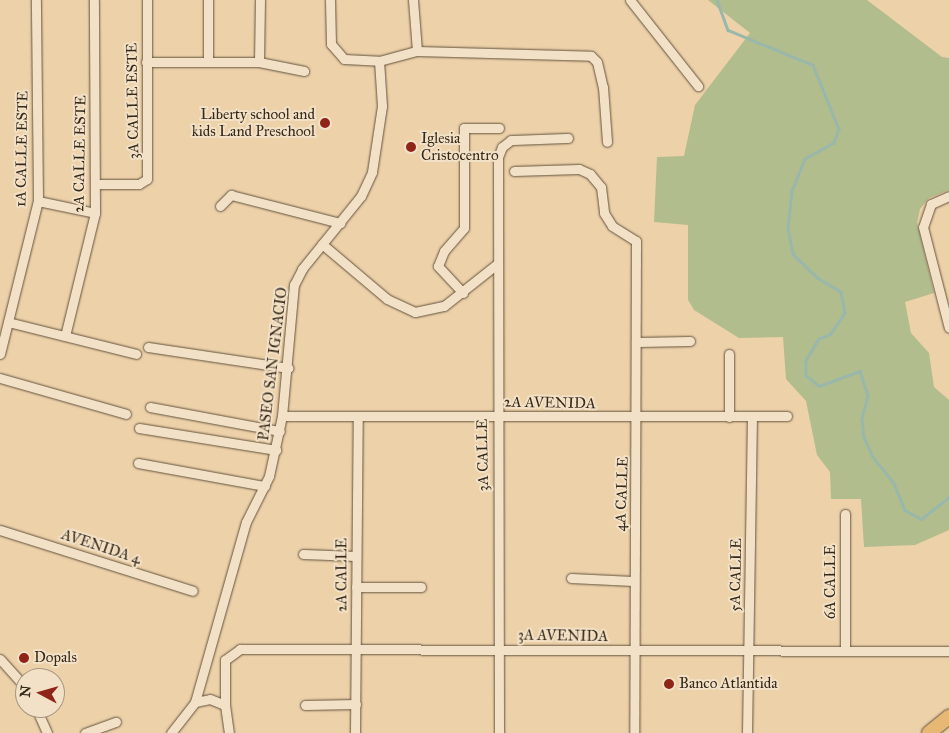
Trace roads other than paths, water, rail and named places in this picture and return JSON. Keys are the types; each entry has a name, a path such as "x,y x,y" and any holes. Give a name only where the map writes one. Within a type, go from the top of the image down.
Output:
{"highway":[{"path":"929,733 949,717"}],"street":[{"name":"1A CALLE ESTE","path":"0,354 38,201 36,0"},
{"name":"2A CALLE ESTE","path":"65,336 95,213 94,0"},
{"name":"3A CALLE ESTE","path":"95,184 139,184 147,179 147,0"},
{"path":"208,0 208,61"},
{"path":"259,62 260,0"},
{"path":"330,0 334,50 344,59 380,62 417,51 591,56 597,62 602,87 607,142"},
{"path":"413,0 417,51"},
{"path":"630,0 698,86"},
{"path":"146,62 259,62 304,71"},
{"name":"PASEO SAN IGNACIO","path":"171,733 195,702 246,522 265,486 276,450 288,368 294,285 322,244 362,196 374,165 382,106 380,62"},
{"path":"463,293 438,266 444,251 464,228 460,128 500,128"},
{"name":"3A CALLE","path":"499,733 500,648 496,416 498,157 502,147 511,140 568,138"},
{"name":"4A CALLE","path":"514,171 580,168 590,174 601,187 608,220 636,241 638,418 633,581 634,733"},
{"path":"220,206 231,195 340,223"},
{"path":"949,196 931,204 923,227 949,328"},
{"path":"38,201 95,213"},
{"path":"322,244 400,308 431,311 463,293 498,264"},
{"path":"8,322 136,354"},
{"path":"638,342 690,341"},
{"path":"148,346 288,368"},
{"path":"729,354 729,416"},
{"path":"0,378 126,414"},
{"path":"150,407 280,431"},
{"name":"2A AVENIDA","path":"282,416 638,418 787,416"},
{"name":"2A CALLE","path":"355,733 358,417"},
{"name":"5A CALLE","path":"747,733 752,417"},
{"path":"139,428 276,450"},
{"path":"138,463 265,486"},
{"name":"6A CALLE","path":"845,514 845,650"},
{"name":"AVENIDA 4","path":"0,530 193,591"},
{"path":"303,554 356,556"},
{"path":"571,578 633,581"},
{"path":"356,587 421,587"},
{"name":"3A AVENIDA","path":"225,704 226,660 240,649 949,650"},
{"path":"0,659 15,676"},
{"path":"195,702 210,699 225,704 229,733"},
{"path":"305,705 356,704"},
{"path":"40,718 47,733"},
{"path":"85,733 116,722"}],"waterway":[{"path":"717,0 728,30 813,65 839,129 834,143 805,159 792,191 788,228 793,254 818,278 841,292 845,313 831,334 819,339 806,361 806,375 819,386 860,371 868,396 862,419 864,437 873,457 894,483 905,510 921,519 949,497"}],"place":[{"name":"Liberty school and kids Land Preschool","path":"325,123"},
{"name":"Iglesia Cristocentro","path":"411,147"},
{"name":"Dopals","path":"24,658"},
{"name":"Banco Atlantida","path":"669,684"}]}
